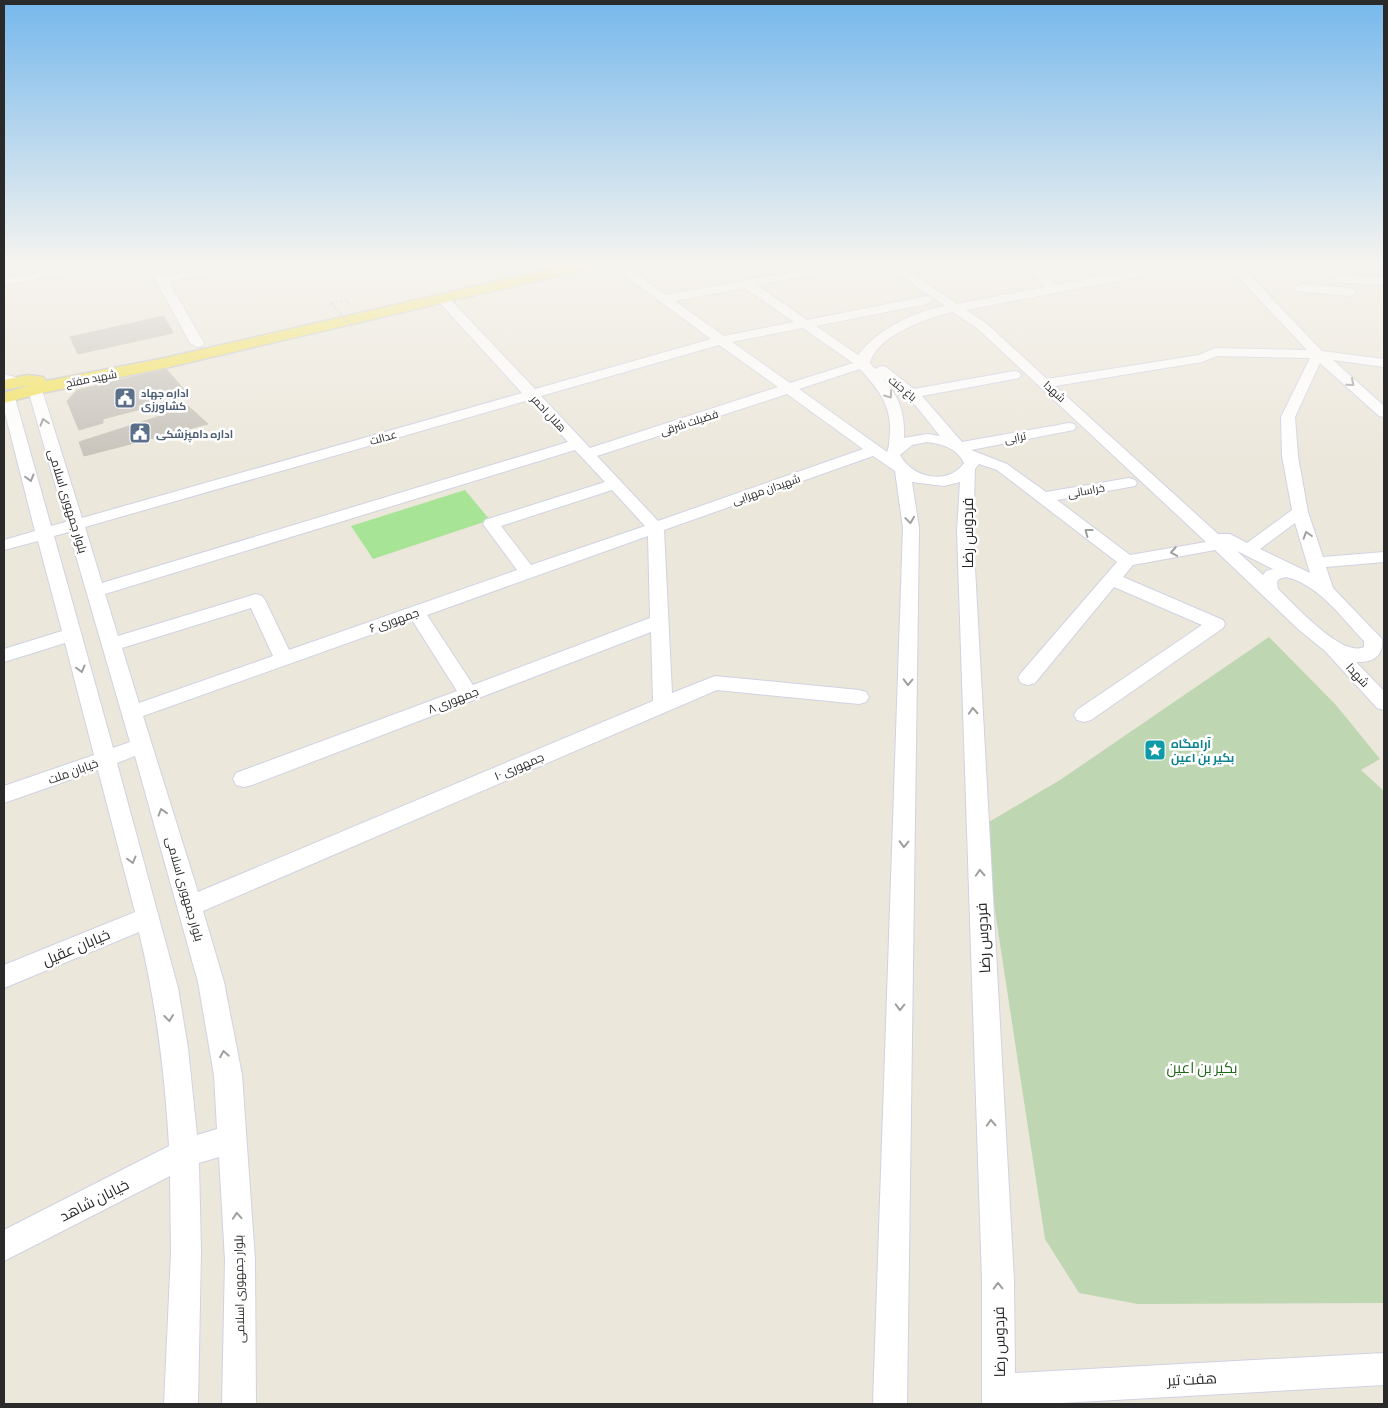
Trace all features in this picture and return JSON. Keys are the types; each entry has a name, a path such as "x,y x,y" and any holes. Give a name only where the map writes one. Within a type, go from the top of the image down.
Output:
{"main road":[{"name":"شهید مفتح","path":"17,387 246,332"},
{"name":"شهید مفتح","path":"17,387 165,363 298,332"}],"street":[{"path":"191,332 197,343"},
{"name":"هلال احمر","path":"474,332 656,528"},
{"path":"710,332 899,468 916,478 939,481 960,477 963,454"},
{"name":"عدالت","path":"4,545 722,340 765,332"},
{"name":"باغ جنت","path":"816,332 863,364 893,398 898,418 896,448 892,455 899,468"},
{"path":"863,364 865,355 886,334 891,332"},
{"name":"باغ جنت","path":"912,332 897,339 880,355 878,364 881,370 911,394 940,422 963,454"},
{"name":"شهدا","path":"988,332 1221,544 1331,648 1384,703"},
{"path":"1297,332 1318,354 1384,413"},
{"path":"1046,384 1202,358 1215,352 1318,354 1384,363"},
{"path":"1318,354 1288,418 1290,456 1300,512 1325,592"},
{"name":"فضیلت شرقی","path":"94,591 791,390 863,364"},
{"path":"911,394 1014,375"},
{"path":"17,387 45,533 148,917 167,998 179,1094 184,1154 186,1268 181,1404"},
{"name":"بلوار جمهوری اسلامی","path":"17,387 74,525 190,906 211,982 225,1057 233,1138 240,1260 239,1404"},
{"name":"ترابی","path":"963,454 1069,427"},
{"path":"896,448 903,443 920,439 940,440 963,454 1002,467 1126,561"},
{"name":"شهیدان مهرابی","path":"656,528 875,450"},
{"name":"فردوس رضا","path":"963,454 998,1280 1000,1397"},
{"path":"890,1404 911,528 899,468"},
{"name":"خراسانی","path":"1042,498 1130,482"},
{"path":"528,573 491,524 616,484"},
{"path":"1248,550 1300,512"},
{"path":"656,528 663,705"},
{"name":"جمهوری ۶","path":"131,713 656,528"},
{"name":"شهدا","path":"1206,530 1293,572 1325,592 1379,644"},
{"path":"1028,678 1126,561 1221,544"},
{"path":"1316,563 1384,557"},
{"path":"1270,591 1268,582 1272,574 1281,571 1293,572"},
{"path":"1084,714 1216,624 1112,579"},
{"path":"111,646 256,600 284,659"},
{"path":"416,612 469,694"},
{"name":"جمهوری ۸","path":"244,779 661,620"},
{"path":"4,656 72,634"},
{"path":"1331,648 1357,656 1370,653 1379,644"},
{"name":"جمهوری ۱۰","path":"190,906 715,683 859,697"},
{"name":"خیابان ملت","path":"4,795 142,746"},
{"name":"خیابان عقیل","path":"4,978 148,917"},
{"name":"خیابان شاهد","path":"4,1246 184,1154 233,1138"},
{"name":"هفت تیر","path":"1000,1397 1384,1369"}],"green space":[{"path":"465,490 490,520 373,559 351,526"},
{"name":"بکیر بن اعین","path":"1269,637 1336,705 1380,759 1361,770 1384,791 1384,1303 1138,1304 1079,1293 1045,1239 982,826 1060,780"}],"building":[{"path":"94,332 173,333 78,354 70,337"},
{"name":"اداره جهاد کشاورزی","path":"166,369 190,396 103,419 103,423 79,430 67,401 77,390"},
{"name":"اداره دامپزشکی","path":"186,404 208,424 84,456 79,442 157,417 166,410"}],"place":[{"name":"اداره جهاد کشاورزی","path":"125,398"},
{"name":"اداره دامپزشکی","path":"140,433"},
{"name":"آرامگاه بکیر بن اعین","path":"1155,750"}]}
